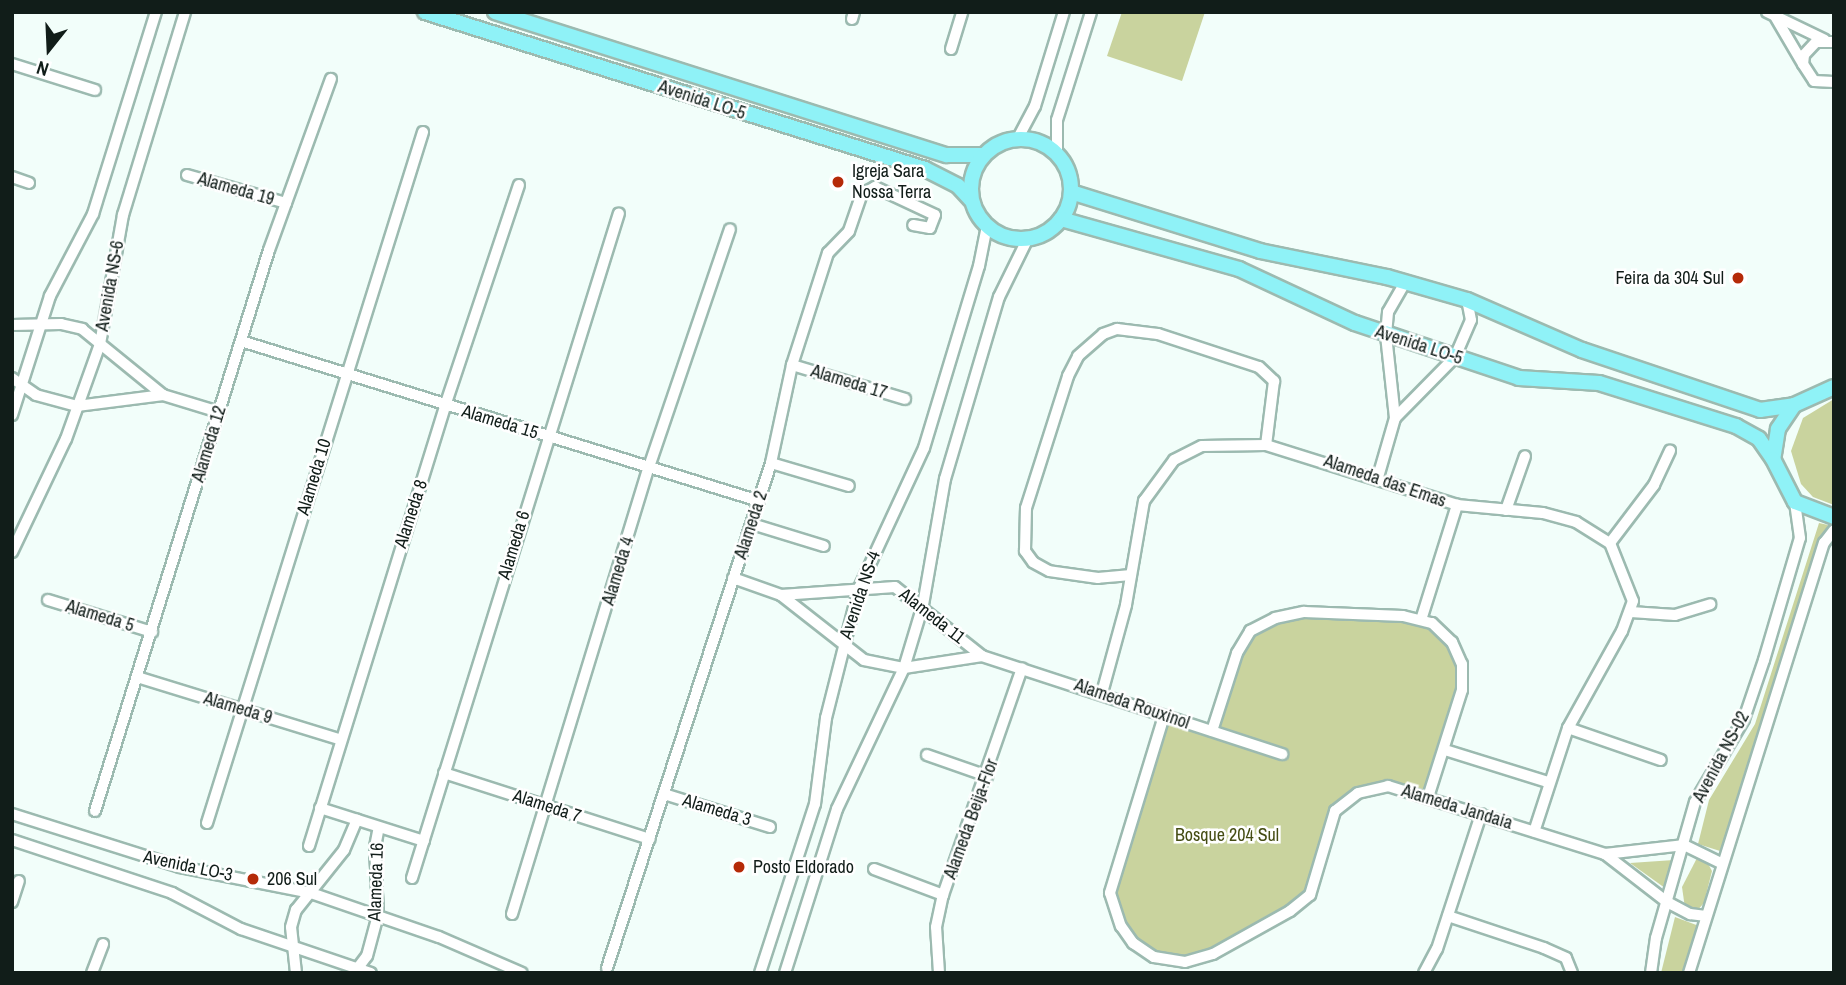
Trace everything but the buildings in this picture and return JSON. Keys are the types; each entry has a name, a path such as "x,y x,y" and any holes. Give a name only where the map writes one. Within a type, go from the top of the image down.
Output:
{"main road":[{"name":"Avenida LO-5","path":"425,12 925,169 958,186 971,200"},
{"name":"Avenida LO-5","path":"495,12 947,155 982,155"},
{"path":"1018,138 1039,142 1057,154 1069,176 1071,192 1061,219 1028,238 1006,237 987,226 971,200 970,184 982,155 998,143 1018,138"},
{"path":"1071,192 1260,251 1405,282 1467,300 1582,350 1769,411 1794,405 1834,387"},
{"name":"Avenida LO-5","path":"1061,219 1239,269 1386,335 1519,378 1599,383 1735,426 1759,439 1773,459 1795,502"},
{"path":"1773,459 1778,429 1794,405"},
{"path":"1795,502 1834,517"}],"street":[{"name":"Avenida NS-6","path":"12,415 40,326 62,269 93,214 156,12"},
{"name":"Avenida NS-6","path":"12,552 58,458 100,344 123,215 185,12"},
{"path":"951,49 962,12"},
{"path":"1018,138 1035,107 1064,12"},
{"path":"1057,154 1057,120 1091,12"},
{"path":"1771,15 1829,41"},
{"path":"1771,15 1814,81 1834,82"},
{"path":"1803,64 1809,47 1829,41"},
{"path":"12,64 95,90"},
{"name":"Alameda 12","path":"95,811 241,341 286,203 331,79"},
{"name":"Alameda 10","path":"207,823 423,132"},
{"name":"Alameda 19","path":"187,175 286,203"},
{"path":"12,177 29,183"},
{"name":"Alameda 8","path":"309,846 445,406 519,185"},
{"name":"Alameda 2","path":"607,968 771,463 792,365 828,253 849,231 862,194 875,187 935,215 930,228 913,225"},
{"name":"Alameda 6","path":"412,878 619,213"},
{"name":"Avenida NS-4","path":"760,973 815,804 826,718 859,588 924,448 979,266 987,226"},
{"name":"Alameda 4","path":"512,914 649,467 730,229"},
{"path":"785,973 837,809 904,668 923,605 945,479 999,297 1028,238"},
{"path":"1378,477 1395,418 1386,335 1388,313 1405,282"},
{"path":"1395,418 1455,357 1471,320 1467,300"},
{"path":"12,325 73,326 100,344 163,395 219,412"},
{"path":"1130,575 1098,578 1049,571 1033,562 1025,551 1026,508 1068,376 1078,356 1103,334 1117,329 1158,334 1259,367 1274,380 1266,444"},
{"name":"Alameda 15","path":"241,341 759,501"},
{"name":"Alameda 17","path":"792,365 905,399"},
{"path":"12,378 50,400 77,406 163,395"},
{"name":"Alameda das Emas","path":"1102,693 1130,575 1144,501 1174,460 1202,446 1266,444 1378,477 1457,505 1576,522 1610,543"},
{"path":"1534,832 1548,782 1568,728 1631,612 1627,578 1610,543 1654,485 1670,450"},
{"path":"1506,510 1525,456"},
{"path":"771,463 849,486"},
{"name":"Avenida NS-02","path":"1651,973 1667,902 1701,787 1744,719 1764,660 1800,538 1795,502"},
{"path":"1421,620 1457,505"},
{"path":"752,524 824,546"},
{"name":"Avenida NS-02","path":"1689,973 1721,863 1825,543 1834,530"},
{"name":"Alameda 11","path":"733,579 781,596 843,647 864,660 904,668 982,656"},
{"name":"Alameda 11","path":"781,596 895,587 923,605 982,656"},
{"name":"Alameda 5","path":"48,600 152,632"},
{"path":"1631,612 1675,615 1710,604"},
{"path":"1212,732 1237,653 1250,631 1275,618 1304,612 1432,623 1452,642 1462,664 1462,690 1428,797"},
{"name":"Alameda Rouxinol","path":"982,656 1282,754"},
{"name":"Alameda Beija-Flor","path":"939,973 936,927 943,895 988,776 1023,668"},
{"name":"Alameda 9","path":"137,677 340,739"},
{"name":"Alameda Jandaia","path":"1164,716 1110,893 1121,926 1133,943 1154,957 1185,962 1238,940 1290,911 1310,894 1335,811 1358,793 1388,786 1605,854 1667,902 1690,914 1706,916"},
{"path":"1568,728 1661,760"},
{"path":"1445,750 1548,782"},
{"path":"927,755 988,776"},
{"name":"Alameda 7","path":"444,773 650,839"},
{"name":"Alameda 3","path":"664,794 770,827"},
{"path":"320,808 424,841"},
{"name":"Avenida LO-3","path":"12,814 170,864 311,893 378,915 522,973"},
{"path":"1424,973 1448,916 1481,814"},
{"name":"Alameda 16","path":"296,973 293,947 296,910 344,849 357,820"},
{"name":"Alameda 16","path":"356,971 367,956 378,915 375,847 379,827"},
{"name":"Avenida LO-3","path":"12,840 172,892 241,929 356,971 371,973"},
{"path":"1684,845 1721,863"},
{"name":"Alameda Jandaia","path":"1605,854 1684,845"},
{"path":"874,869 943,895"},
{"path":"12,901 19,881"},
{"path":"1448,916 1566,958 1572,973"},
{"path":"92,973 103,944"}],"green space":[{"path":"1122,12 1205,12 1182,81 1107,56"},
{"path":"1834,399 1834,505 1813,497 1801,484 1791,451 1803,418"},
{"path":"1819,523 1828,525 1720,851 1698,844 1709,800 1755,724"},
{"name":"Bosque 204 Sul","path":"1304,612 1432,623 1452,642 1462,690 1428,797 1388,786 1358,793 1335,811 1310,895 1290,911 1185,962 1154,957 1133,943 1110,893 1164,716 1212,731 1250,631"},
{"path":"1697,858 1705,858 1712,871 1704,903 1695,913 1685,908 1682,887"},
{"path":"1674,860 1665,888 1630,863"},
{"path":"1675,917 1699,926 1684,973 1661,973"}],"place":[{"name":"Igreja Sara Nossa Terra","path":"838,182"},
{"name":"Feira da 304 Sul","path":"1738,278"},
{"name":"Posto Eldorado","path":"739,867"},
{"name":"206 Sul","path":"253,879"}]}
